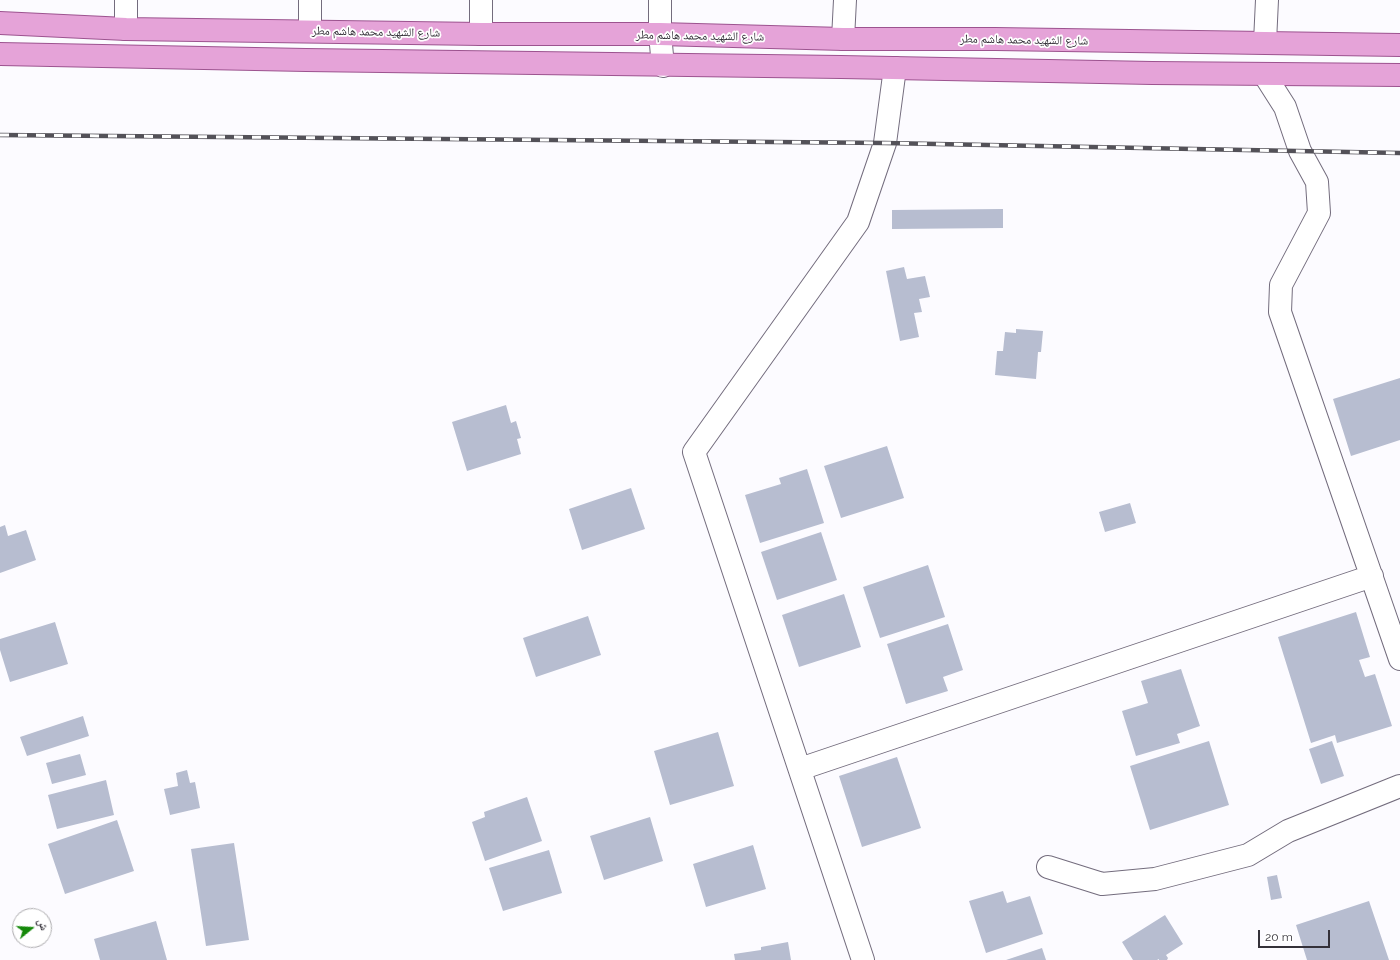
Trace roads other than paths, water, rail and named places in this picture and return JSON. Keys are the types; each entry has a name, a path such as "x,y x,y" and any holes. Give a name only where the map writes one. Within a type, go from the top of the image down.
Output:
{"main road":[{"name":"شارع الشهيد محمد هاشم مطر","path":"0,23 126,29 481,34 660,34 842,39 1400,44"},
{"path":"0,54 663,66 1400,75"}],"street":[{"path":"126,0 126,29"},
{"path":"310,0 310,31"},
{"path":"481,0 481,34"},
{"path":"660,0 660,34 663,66"},
{"path":"842,39 845,0"},
{"path":"1265,42 1267,0"},
{"path":"863,960 694,452 858,222 885,143 895,68"},
{"path":"1264,74 1285,107 1300,151 1317,182 1319,205 1319,213 1281,285 1280,312 1400,658"},
{"path":"800,769 1372,576"},
{"path":"1048,867 1102,884 1155,879 1248,855 1288,831 1400,786"}],"railway":[{"path":"0,135 885,143 1400,153"}]}
